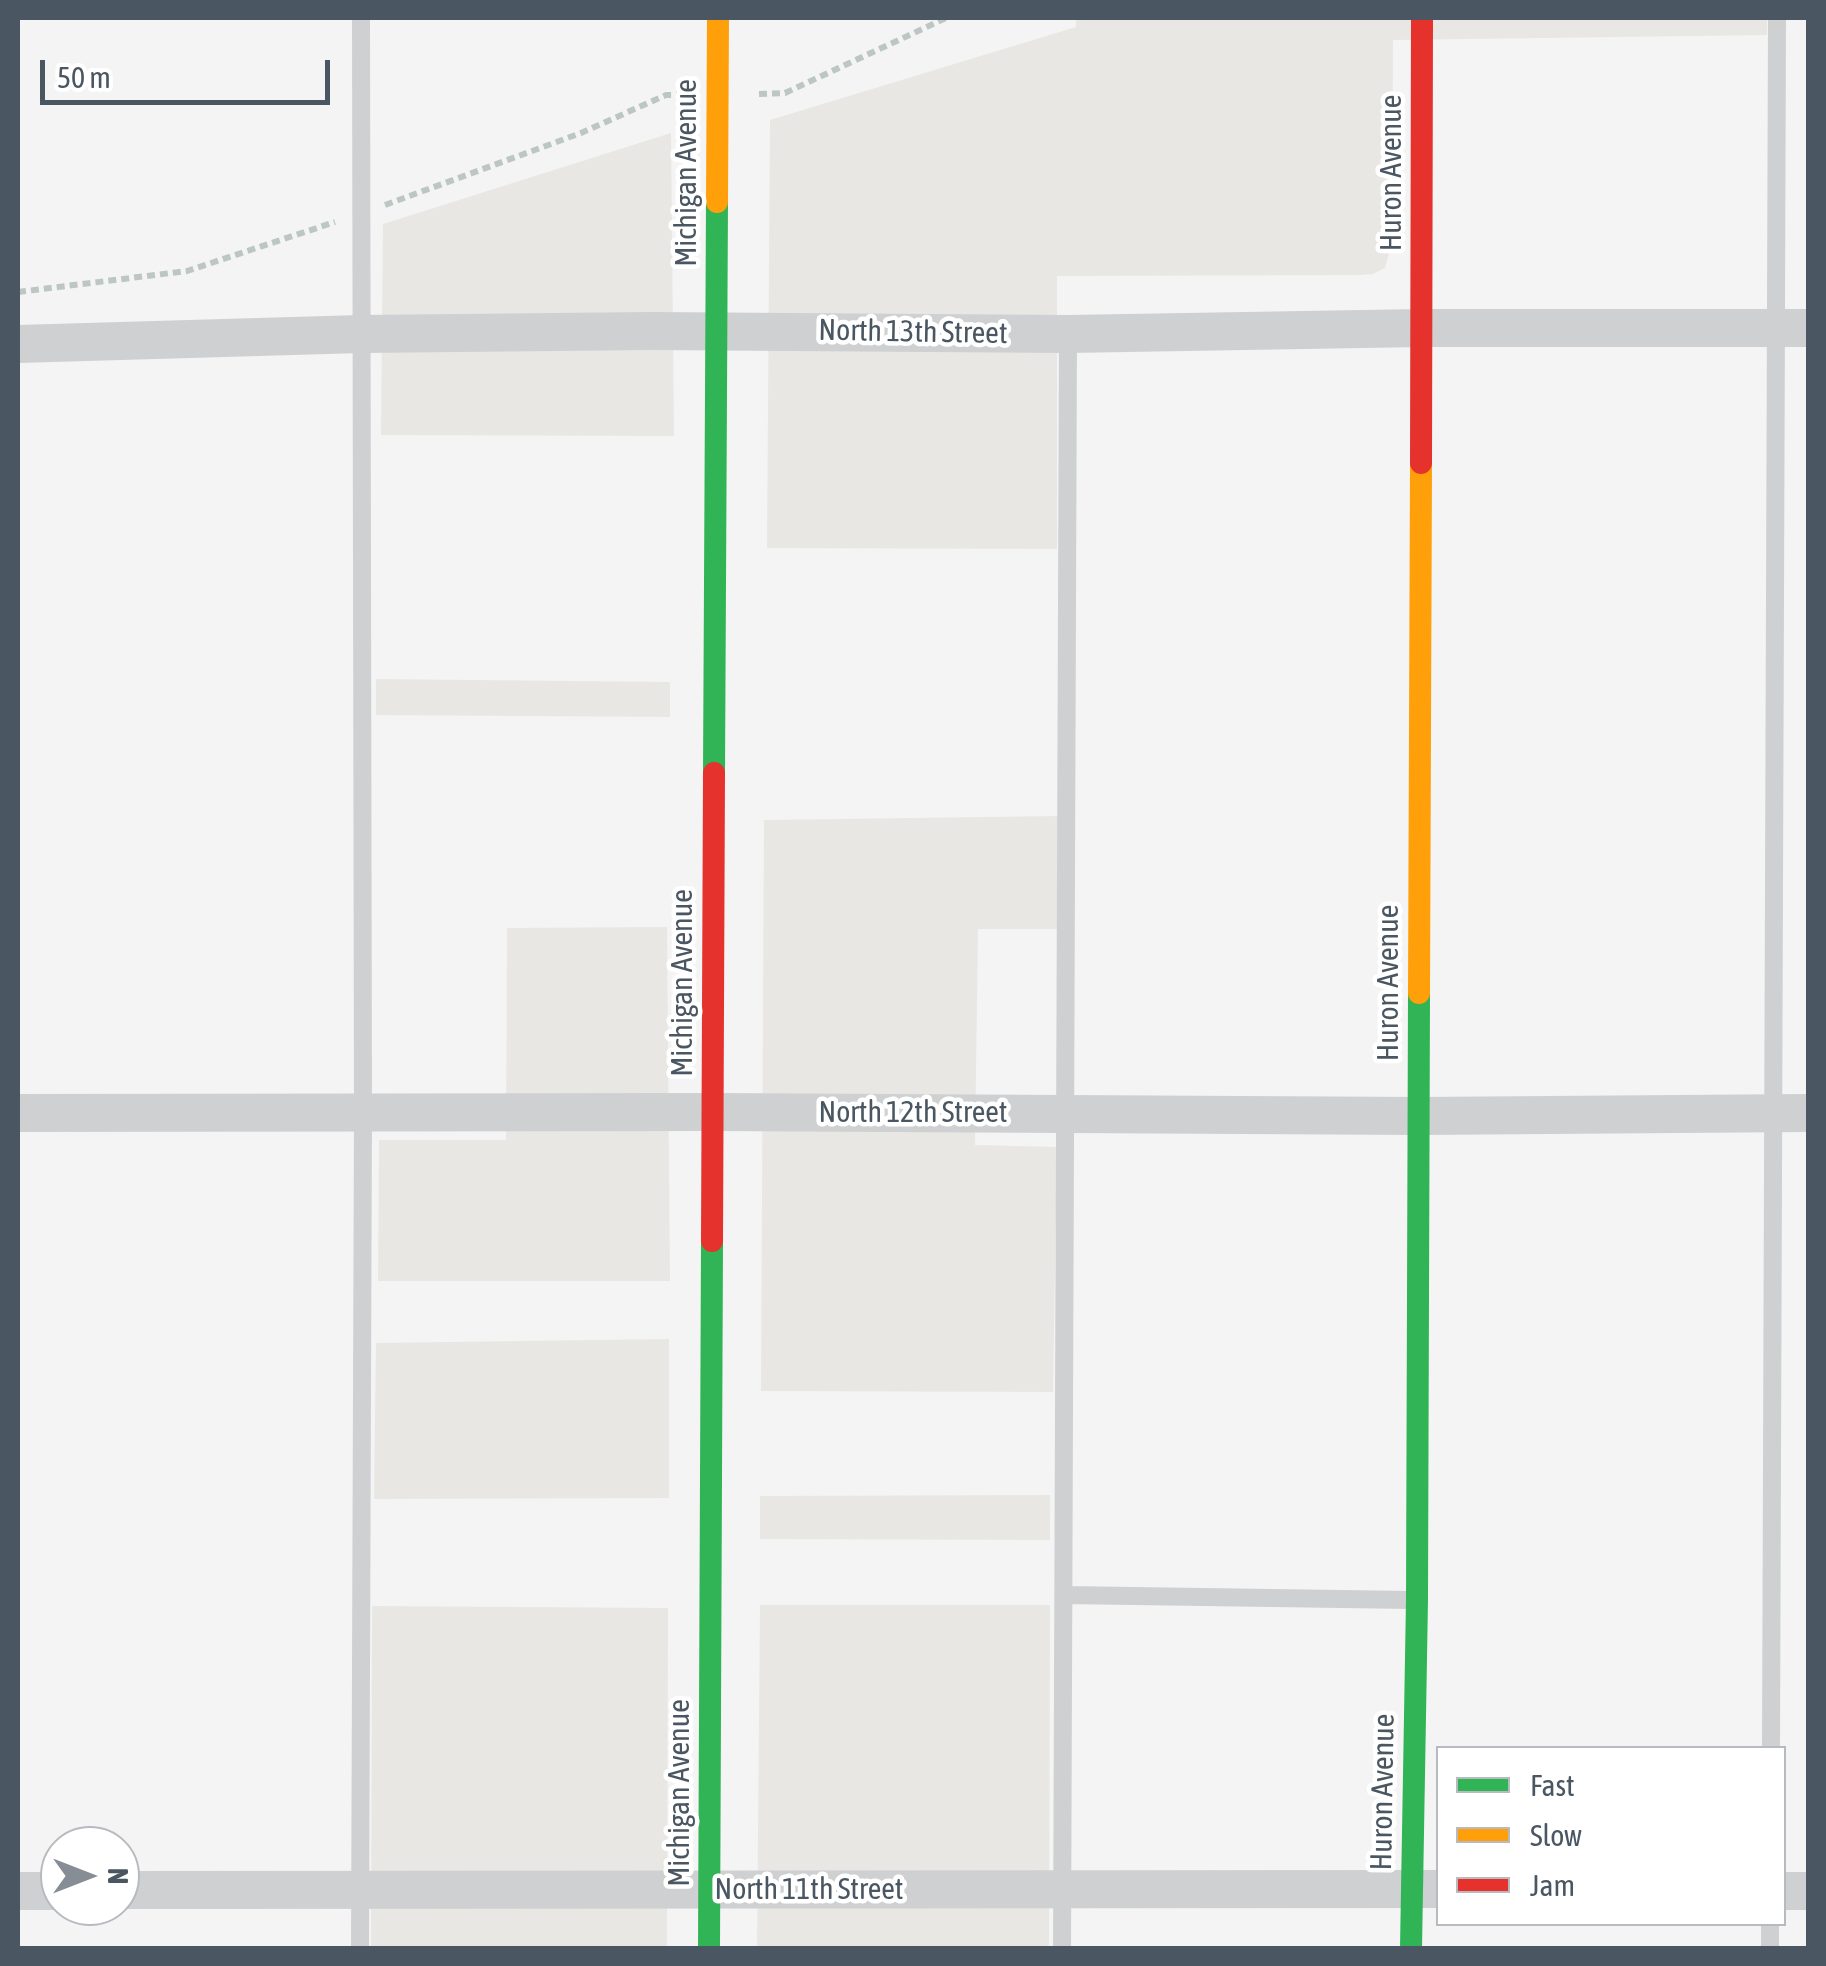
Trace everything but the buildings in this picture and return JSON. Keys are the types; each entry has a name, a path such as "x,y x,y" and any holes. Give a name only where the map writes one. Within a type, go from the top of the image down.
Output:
{"street":[{"name":"Michigan Avenue","path":"710,1948 718,18"},
{"name":"Huron Avenue","path":"1411,1948 1425,1889 1416,1600 1422,18"},
{"name":"North 13th Street","path":"18,344 361,334 717,330 1068,334 1422,328 1792,328"},
{"name":"North 12th Street","path":"18,1113 1791,1113"},
{"name":"North 11th Street","path":"140,1890 1425,1889"}],"lane":[{"path":"360,1948 361,18"},
{"path":"1771,1746 1791,1113 1792,328 1776,18"},
{"path":"1062,1948 1068,334"},
{"path":"1064,1595 1416,1600"}],"path":[{"path":"18,292 188,271 361,214 581,133 666,95 785,93 946,18"}],"shaded area":[{"path":"1076,18 1767,18 1767,35 1393,40 1392,242 1385,268 1361,275 1057,276 1057,549 767,548 770,120 1076,27"},
{"path":"671,133 674,436 381,435 383,224"},
{"path":"376,679 670,682 670,717 376,715"},
{"path":"1059,816 1059,929 978,929 975,1145 1057,1147 1053,1392 761,1391 764,820"},
{"path":"667,927 670,1281 378,1281 379,1140 506,1140 507,928"},
{"path":"669,1339 669,1498 374,1499 376,1343"},
{"path":"1050,1495 1050,1540 760,1539 760,1496"},
{"path":"760,1605 1050,1605 1049,1948 757,1948"},
{"path":"372,1606 668,1608 667,1948 371,1948"}],"traffic: fast":[{"path":"714,773 717,202"},
{"path":"1411,1948 1417,1600 1419,993"},
{"path":"709,1948 712,1241"}],"traffic: slow":[{"path":"717,202 718,18"},
{"path":"1419,993 1421,463"}],"traffic: jam":[{"path":"1421,463 1422,18"},
{"path":"712,1241 714,773"}]}
